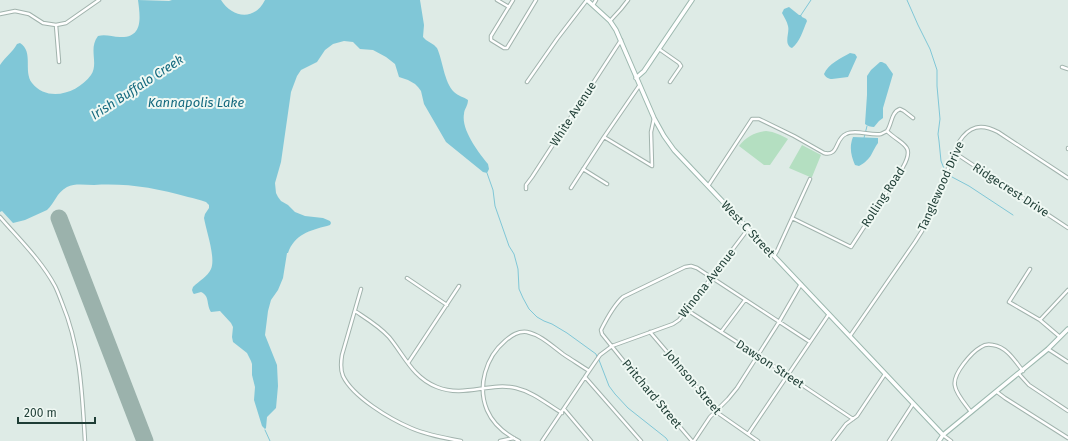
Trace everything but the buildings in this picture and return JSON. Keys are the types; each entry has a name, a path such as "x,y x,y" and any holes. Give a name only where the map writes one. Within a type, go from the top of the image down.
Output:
{"main road":[{"name":"West C Street","path":"587,0 610,21 616,30 654,118 674,150 943,435"},
{"path":"636,78 644,70 692,0"},
{"path":"939,441 943,435 1048,349 1068,329"}],"street":[{"path":"0,14 15,11 29,14 43,23 56,25 66,23 99,0"},
{"path":"497,0 509,7"},
{"path":"513,0 491,36 491,40 504,48 507,48 536,0"},
{"path":"528,82 557,39 587,0"},
{"path":"593,5 596,0"},
{"path":"610,21 628,0"},
{"path":"56,25 59,62"},
{"name":"White Avenue","path":"526,189 526,185 621,40"},
{"path":"659,49 680,63 681,66 670,82"},
{"path":"1062,67 1068,69"},
{"path":"571,188 604,137 640,86"},
{"path":"708,186 752,119 759,119 828,154 832,153 842,136 851,132 881,134 887,131 890,127 894,114 900,109 913,118"},
{"path":"604,137 652,166 652,132 654,118"},
{"name":"Tanglewood Drive","path":"850,336 922,231 955,153 963,136 968,131 974,128 992,128 1068,178"},
{"name":"Rolling Road","path":"792,218 851,247 903,167 908,156 907,148 904,144 887,131"},
{"name":"Ridgecrest Drive","path":"955,153 1068,228"},
{"path":"583,169 608,184"},
{"path":"774,256 810,178"},
{"path":"0,217 36,259 55,287 64,309 73,333 77,353 81,380 85,441"},
{"name":"Winona Avenue","path":"542,441 600,355 612,346 673,324 678,320 748,229"},
{"name":"Pritchard Street","path":"693,441 626,364 602,334 601,330 623,297 685,266 697,268 711,278"},
{"path":"1030,270 1009,302 1040,320 1060,337"},
{"path":"407,278 447,305"},
{"path":"711,278 810,342"},
{"path":"693,441 710,417 732,394 779,322 801,284"},
{"path":"408,363 459,286"},
{"path":"361,289 341,362 343,374 352,388 364,400 394,420 438,437 462,441"},
{"path":"1040,320 1068,290"},
{"path":"721,332 745,300"},
{"name":"Dawson Street","path":"687,310 853,419"},
{"path":"355,311 380,328 416,374 426,382 437,387 462,392 482,388 515,388 525,391 562,413"},
{"path":"748,434 829,314"},
{"path":"519,441 502,430 490,417 482,388 490,359 494,351 503,342 519,332 527,332 548,342 589,371"},
{"name":"Johnson Street","path":"650,332 703,394 715,411 758,441"},
{"path":"971,412 961,398 954,382 959,371 971,356 982,346 992,344 1002,348 1023,370"},
{"path":"1048,349 1068,362"},
{"path":"833,441 846,424 858,416 885,373"},
{"path":"1019,374 1028,385 1068,411"},
{"path":"585,377 641,441"},
{"path":"997,392 1068,438"},
{"path":"889,441 914,403"},
{"path":"564,409 591,441"},
{"path":"943,435 951,441"},
{"path":"500,441 514,438"}],"green space":[{"path":"766,131 778,134 788,139 770,165 764,165 739,146 745,140 758,132"},
{"path":"802,145 821,155 812,177 789,168"}],"water":[{"name":"Kannapolis Lake","path":"138,0 221,0 231,11 243,15 250,14 261,7 265,0 420,0 424,25 423,37 437,48 451,88 456,93 468,100 464,112 465,127 480,154 488,164 489,169 487,173 483,172 446,142 424,104 421,91 418,87 408,80 399,77 395,64 373,50 360,49 353,42 344,41 333,44 325,50 317,62 301,70 291,92 281,162 275,183 276,193 281,201 295,212 305,216 323,218 331,223 330,225 303,234 294,242 287,253 283,278 278,290 271,300 265,335 277,365 278,386 276,408 267,417 265,429 262,426 254,400 255,387 252,375 252,364 247,353 233,342 233,327 231,323 220,311 211,312 207,298 204,294 201,292 194,294 192,290 193,287 208,274 212,264 212,251 204,218 209,208 209,205 206,202 195,198 141,187 118,185 77,185 63,189 47,210 25,220 13,223 2,211 0,212 0,65 17,44 20,43 27,51 28,73 32,83 46,93 54,94 71,91 79,87 91,75 94,66 94,46 98,36 128,36 137,30 140,19"},
{"path":"789,7 807,21 799,39 792,48 789,46 787,41 788,26 782,13 784,9"},
{"path":"850,53 855,54 857,57 848,77 832,79 825,76 824,74 828,67"},
{"path":"880,62 886,64 893,74 883,108 883,118 874,127 872,127 865,124 867,76"},
{"path":"853,137 878,138 878,143 871,156 859,166 855,165 852,155 851,144"}],"waterway":[{"path":"801,15 811,0"},
{"path":"907,0 930,49 937,70 940,119 938,134 941,161 945,171 952,177 969,186 1013,215"},
{"path":"864,138 867,126"},
{"path":"487,173 493,190 495,206 509,246 514,254 518,269 519,289 529,309 537,317 567,333 596,354 597,357"},
{"path":"599,360 609,386 615,394 628,408 668,441"},
{"path":"265,430 270,441"}],"runway":[{"path":"59,218 145,441"}],"water label":[{"name":"Irish Buffalo Creek","path":"137,87"}]}
